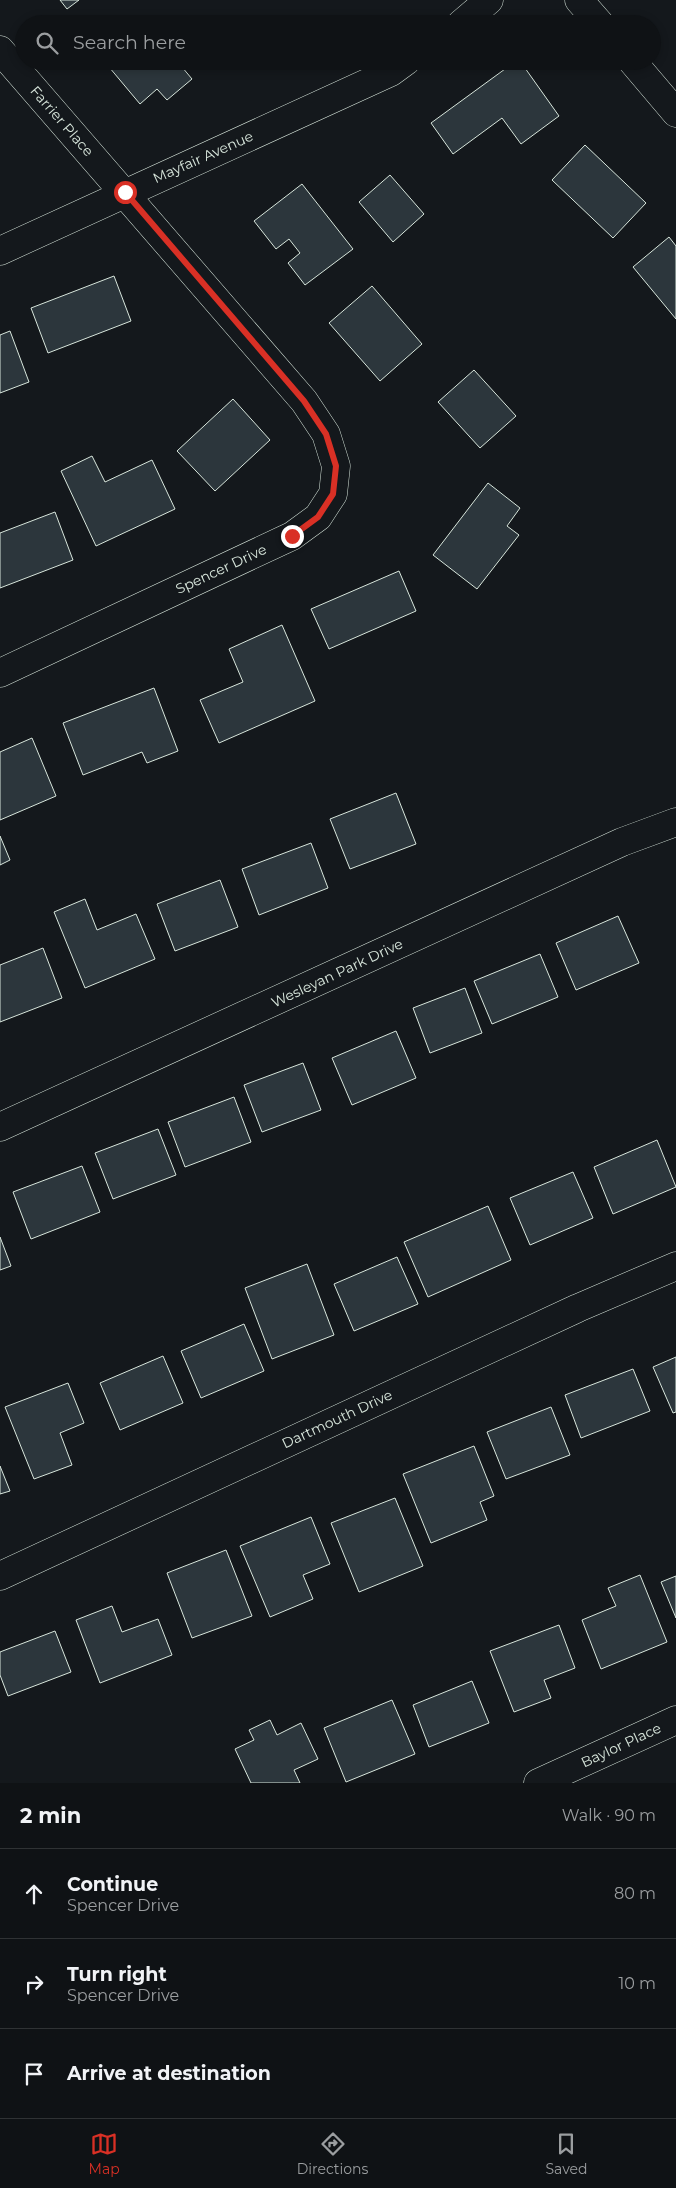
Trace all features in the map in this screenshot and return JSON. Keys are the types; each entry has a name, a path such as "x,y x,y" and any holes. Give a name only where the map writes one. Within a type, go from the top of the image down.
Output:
{"street":[{"path":"472,15 489,0"},
{"path":"579,0 592,15"},
{"name":"Farrier Place","path":"0,50 15,67"},
{"name":"Farrier Place","path":"18,70 125,192"},
{"name":"Mayfair Avenue","path":"0,251 394,70"},
{"path":"640,70 676,113"},
{"name":"Spencer Drive","path":"0,673 292,536 318,517 333,494 336,466 326,434 304,401 125,192"},
{"name":"Wesleyan Park Drive","path":"0,1127 622,842 676,822"},
{"name":"Dartmouth Drive","path":"0,1576 568,1312 676,1266"},
{"name":"Baylor Place","path":"538,1783 676,1720"}],"building":[{"path":"60,0 79,0 67,9"},
{"path":"112,70 184,70 192,79 167,100 157,89 140,104"},
{"path":"504,70 526,70 559,116 521,144 502,118 453,154 431,123"},
{"path":"585,145 646,203 613,238 552,180"},
{"path":"390,175 424,214 393,242 359,202"},
{"path":"302,184 353,249 305,285 288,263 300,253 289,239 276,249 254,221"},
{"path":"669,237 676,246 676,319 633,267"},
{"path":"114,276 131,321 48,353 31,308"},
{"path":"372,286 422,344 380,381 329,323"},
{"path":"10,331 29,382 0,393 0,335"},
{"path":"474,370 516,416 480,448 438,402"},
{"path":"233,399 270,440 215,491 177,451"},
{"path":"92,456 105,482 152,460 175,509 96,546 61,471"},
{"path":"488,483 520,508 507,526 519,535 477,589 433,555"},
{"path":"55,512 73,560 0,588 0,533"},
{"path":"399,571 416,611 329,649 311,609"},
{"path":"282,625 315,701 219,743 200,700 243,682 229,649"},
{"path":"154,688 178,751 147,763 142,752 83,775 63,723"},
{"path":"32,738 56,796 0,820 0,752"},
{"path":"396,793 416,844 350,869 330,819"},
{"path":"0,836 10,860 0,865"},
{"path":"311,843 328,888 259,915 242,869"},
{"path":"220,880 238,927 175,951 157,904"},
{"path":"85,899 97,930 136,914 155,959 85,988 54,912"},
{"path":"618,916 639,963 576,990 556,943"},
{"path":"43,948 62,998 0,1022 0,965"},
{"path":"540,954 558,997 492,1024 474,981"},
{"path":"465,988 482,1033 430,1053 413,1008"},
{"path":"396,1031 416,1078 352,1105 332,1058"},
{"path":"303,1063 321,1110 262,1132 244,1085"},
{"path":"234,1097 251,1142 185,1167 168,1122"},
{"path":"158,1129 176,1175 113,1199 95,1153"},
{"path":"657,1140 676,1187 613,1214 594,1167"},
{"path":"82,1166 100,1212 31,1239 13,1192"},
{"path":"573,1172 593,1218 530,1245 510,1198"},
{"path":"488,1206 511,1260 428,1297 404,1242"},
{"path":"0,1237 11,1266 0,1270"},
{"path":"397,1257 418,1304 354,1331 334,1284"},
{"path":"307,1264 334,1335 272,1359 245,1288"},
{"path":"244,1324 264,1371 201,1398 181,1351"},
{"path":"163,1356 183,1403 120,1430 100,1383"},
{"path":"676,1357 676,1412 673,1413 653,1367"},
{"path":"633,1369 650,1411 581,1438 565,1395"},
{"path":"68,1383 84,1423 60,1433 72,1465 34,1479 5,1407"},
{"path":"551,1407 570,1455 506,1479 487,1432"},
{"path":"474,1446 494,1496 480,1502 487,1520 431,1543 403,1474"},
{"path":"0,1466 10,1491 0,1494"},
{"path":"395,1498 423,1566 359,1592 331,1523"},
{"path":"311,1517 330,1564 303,1575 313,1599 270,1617 240,1546"},
{"path":"226,1550 252,1616 192,1638 167,1573"},
{"path":"640,1575 667,1642 601,1669 582,1620 616,1606 608,1588"},
{"path":"676,1576 676,1618 661,1582"},
{"path":"112,1606 122,1632 158,1619 172,1655 100,1683 76,1620"},
{"path":"559,1625 575,1668 544,1680 551,1698 514,1712 490,1651"},
{"path":"55,1631 71,1672 8,1696 0,1675 0,1652"},
{"path":"472,1681 489,1723 429,1747 413,1705"},
{"path":"392,1700 415,1754 346,1782 324,1728"},
{"path":"270,1720 277,1735 301,1723 318,1759 294,1770 300,1783 251,1783 235,1749 254,1740 249,1730"}],"route":[{"path":"125,192 304,401 326,434 336,466 333,494 318,517 292,536"}]}
